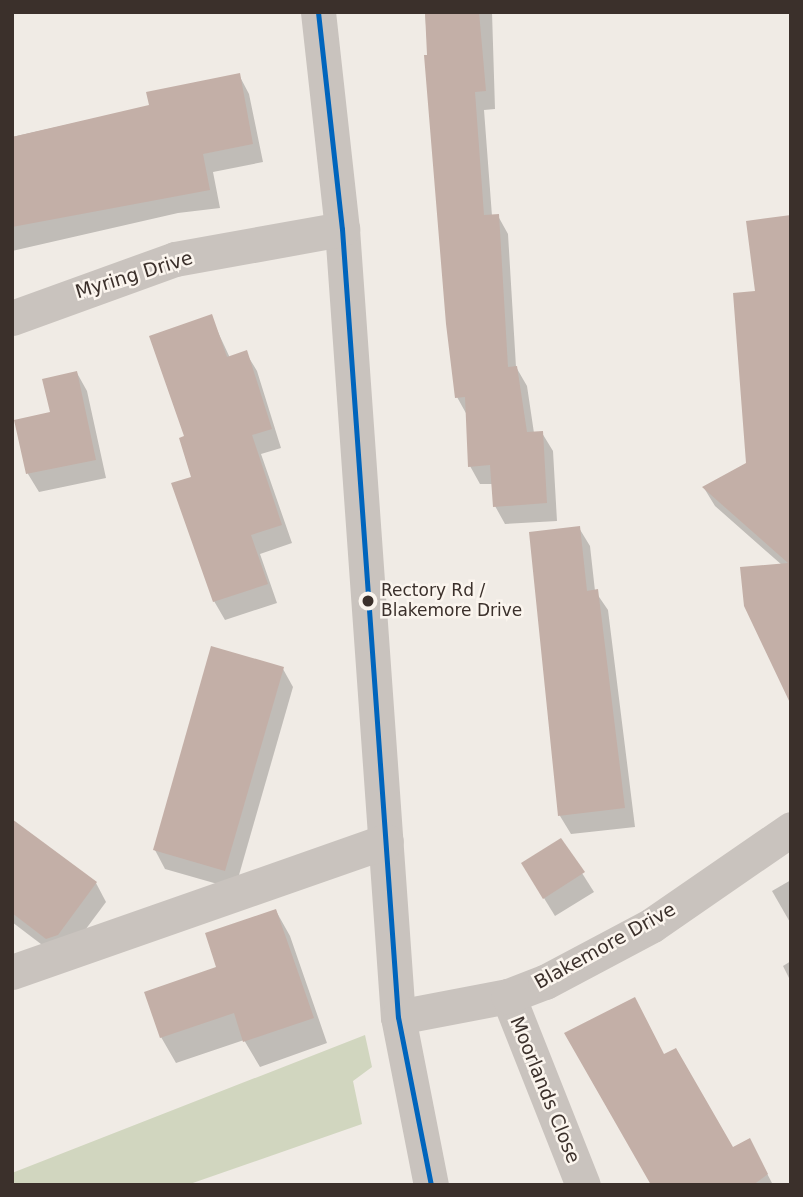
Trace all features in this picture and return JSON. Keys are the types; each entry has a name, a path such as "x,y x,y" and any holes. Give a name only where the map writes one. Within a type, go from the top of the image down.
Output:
{"street":[{"path":"318,12 342,229 398,1017 431,1185"},
{"name":"Myring Drive","path":"12,318 175,259 342,229"},
{"name":"Blakemore Drive","path":"398,1017 508,996 545,982 652,925 791,829"},
{"path":"12,972 386,841"},
{"name":"Moorlands Close","path":"508,996 583,1185"}],"green space":[{"path":"365,1035 372,1067 353,1081 362,1124 187,1185 12,1185 12,1173"}],"building":[{"path":"425,12 479,12 486,91 475,92 484,215 499,214 508,367 517,366 527,432 543,431 547,503 493,507 490,465 468,467 465,397 455,398 446,324 424,55 427,55"},
{"path":"240,73 253,144 203,154 210,190 12,227 12,137 149,105 146,92"},
{"path":"791,215 791,705 744,606 740,567 788,563 702,487 746,463 733,293 755,291 746,221"},
{"path":"212,314 227,357 247,350 272,429 252,435 282,525 251,535 268,584 213,602 171,483 191,477 179,438 184,436 149,336"},
{"path":"77,371 96,460 26,474 14,420 50,412 42,379"},
{"path":"580,526 587,591 598,589 625,808 558,816 529,532"},
{"path":"211,646 284,667 225,871 153,850"},
{"path":"12,819 97,882 58,935 46,939 12,913"},
{"path":"561,838 585,872 543,899 521,863"},
{"path":"276,909 314,1018 243,1042 234,1013 160,1038 144,992 216,967 205,933"},
{"path":"635,997 664,1054 676,1048 733,1147 750,1138 768,1174 753,1185 651,1185 564,1033"}],"transit line":[{"path":"318,12 342,229 398,1017 431,1185"}],"place":[{"name":"Rectory Rd / Blakemore Drive","path":"368,601"}]}
